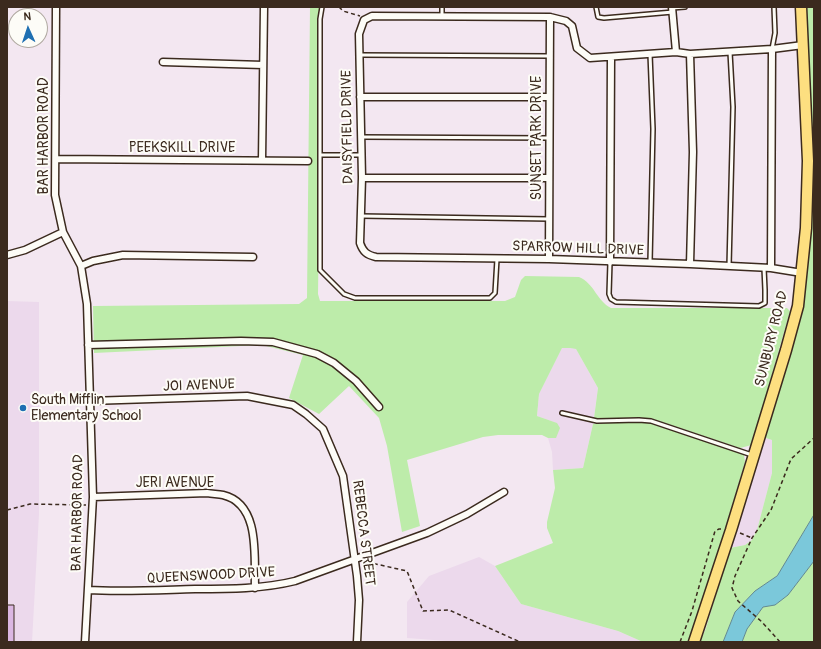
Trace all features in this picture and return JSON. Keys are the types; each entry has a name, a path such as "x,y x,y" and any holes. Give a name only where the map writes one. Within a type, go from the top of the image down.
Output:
{"main road":[{"name":"SUNBURY ROAD","path":"694,642 754,456 798,306 806,228 808,160 801,7"}],"street":[{"name":"BAR HARBOR ROAD","path":"56,7 55,195 63,232 81,266 87,304 93,505 85,642"},
{"path":"262,160 264,7"},
{"path":"672,9 676,52"},
{"path":"364,20 372,16 550,17 566,21 572,26 577,48 590,58 676,52 690,54 772,49 803,45"},
{"name":"SUNSET PARK DRIVE","path":"549,259 550,17"},
{"name":"DAISYFIELD DRIVE","path":"360,243 362,178 359,34 364,20"},
{"path":"772,49 772,268"},
{"path":"690,54 693,152 690,264"},
{"path":"610,262 611,57"},
{"path":"163,62 263,65"},
{"path":"360,97 549,97"},
{"name":"PEEKSKILL DRIVE","path":"56,159 308,161"},
{"path":"362,178 549,178"},
{"path":"7,255 25,250 63,232"},
{"name":"SPARROW HILL DRIVE","path":"360,243 362,250 368,255 376,257 549,259 690,264 772,268 802,273"},
{"path":"81,266 123,255 253,257"},
{"path":"88,345 241,341 273,342 317,354 334,363 356,381 379,407"},
{"name":"JOI AVENUE","path":"90,400 247,396 293,405 306,414"},
{"name":"REBECCA STREET","path":"306,414 323,429 344,476 359,600 357,642"},
{"name":"QUEENSWOOD DRIVE","path":"88,590 115,591 255,588 274,586 296,581 427,533 467,514 504,492"},
{"name":"JERI AVENUE","path":"93,497 208,493 224,495 239,504 249,517 253,532 255,588"}],"lane":[{"path":"322,7 320,19 320,270 344,294 355,298 490,298 495,293 497,258"},
{"path":"442,7 442,16"},
{"path":"596,7 598,17 604,18 685,7"},
{"path":"772,49 775,33 774,7"},
{"path":"729,266 733,107 730,51"},
{"path":"650,54 653,129 650,263"},
{"path":"360,55 550,56"},
{"path":"361,137 549,138"},
{"path":"320,155 361,155"},
{"path":"360,216 549,218"},
{"path":"610,262 609,294 611,299 616,302 759,306 764,303 766,290 764,268"},
{"path":"562,413 596,421 652,421 754,456"}],"path":[{"path":"339,7 343,11 359,16 364,20"},
{"path":"780,642 762,622 738,601 732,588 735,576 752,538 771,510 791,459 814,438"},
{"path":"7,510 37,504 93,505"},
{"path":"680,642 692,611 716,531 719,529 731,530 752,538"},
{"path":"355,560 407,571 423,611 449,610 520,642"}],"shaded area":[{"name":"South Mifflin Elementary School","path":"7,301 39,302 39,514 32,642 7,642"},
{"path":"562,348 576,349 598,388 593,424 583,468 553,470 552,452 548,438 556,438 556,423 537,416 539,394"},
{"path":"756,435 772,440 772,473 757,530 752,540 745,545 730,548 720,545 745,462"},
{"path":"479,557 495,566 521,604 618,631 643,642 460,642 407,638 407,602 429,576"}],"green space":[{"path":"310,7 322,7 318,294 320,301 505,301 515,297 521,280 525,276 579,277 588,283 602,301 611,308 787,308 790,311 752,445 740,448 650,418 594,418 598,388 576,349 562,348 539,394 537,416 557,423 560,428 556,438 548,438 542,435 498,435 483,437 407,460 420,526 402,532 387,446 379,418 349,386 319,414 289,398 303,355 262,345 94,353 93,306 299,304 307,298"},
{"path":"806,7 814,7 814,515 777,576 755,591 735,612 723,642 700,642 706,628 730,548 745,545 752,540 757,530 772,473 772,440 763,437 798,327 806,278 811,213 812,140"},
{"path":"634,421 649,423 744,455 745,462 690,642 643,642 618,631 521,604 495,566 553,543 547,528 547,522 555,488 553,470 583,468 593,424"},
{"path":"814,561 814,642 742,642 747,629 763,607 775,605 788,595"}],"water":[{"path":"814,515 814,561 788,595 775,605 763,607 747,629 742,642 723,642 735,612 755,591 777,576"}],"building":[{"path":"7,605 14,605 14,642 7,642"}],"place":[{"name":"South Mifflin Elementary School","path":"23,408"}]}
